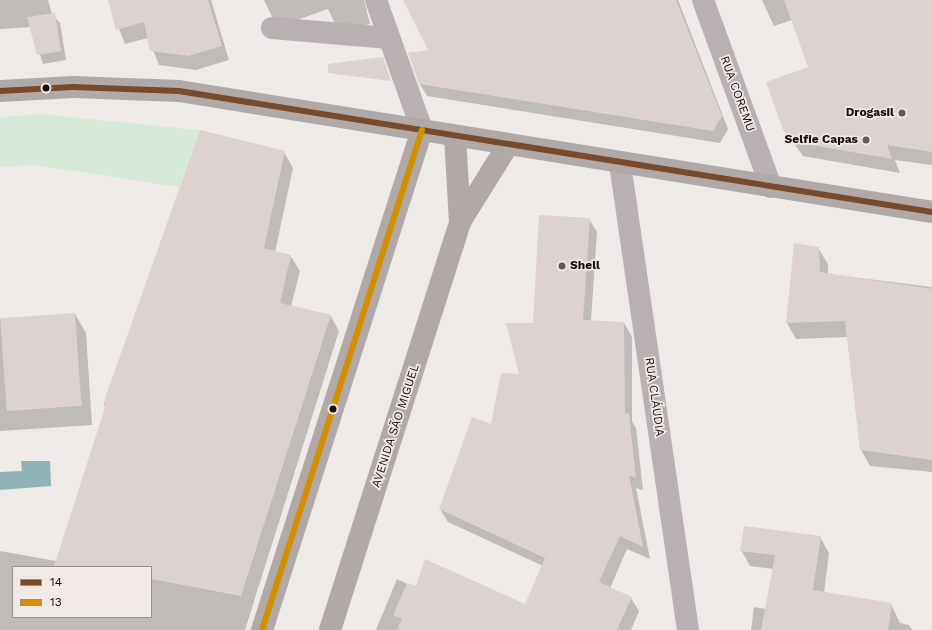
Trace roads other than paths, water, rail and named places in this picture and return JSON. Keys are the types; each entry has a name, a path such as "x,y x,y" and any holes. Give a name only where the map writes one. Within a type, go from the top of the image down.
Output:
{"main road":[{"path":"0,91 73,87 179,91 422,130 620,164 932,212"},
{"path":"262,630 422,130"},
{"name":"AVENIDA SÃO MIGUEL","path":"455,136 460,222"},
{"name":"AVENIDA SÃO MIGUEL","path":"330,630 460,222 508,145"}],"street":[{"path":"376,0 422,130"},
{"name":"RUA COREMU","path":"703,0 771,187"},
{"path":"272,28 389,38"},
{"name":"RUA CLÁUDIA","path":"620,164 688,630"}],"water":[{"path":"21,461 50,461 51,486 0,490 0,472 22,471"}],"place":[{"name":"Drogasil","path":"902,113"},
{"name":"Selfie Capas","path":"866,140"},
{"name":"Shell","path":"562,266"}]}
